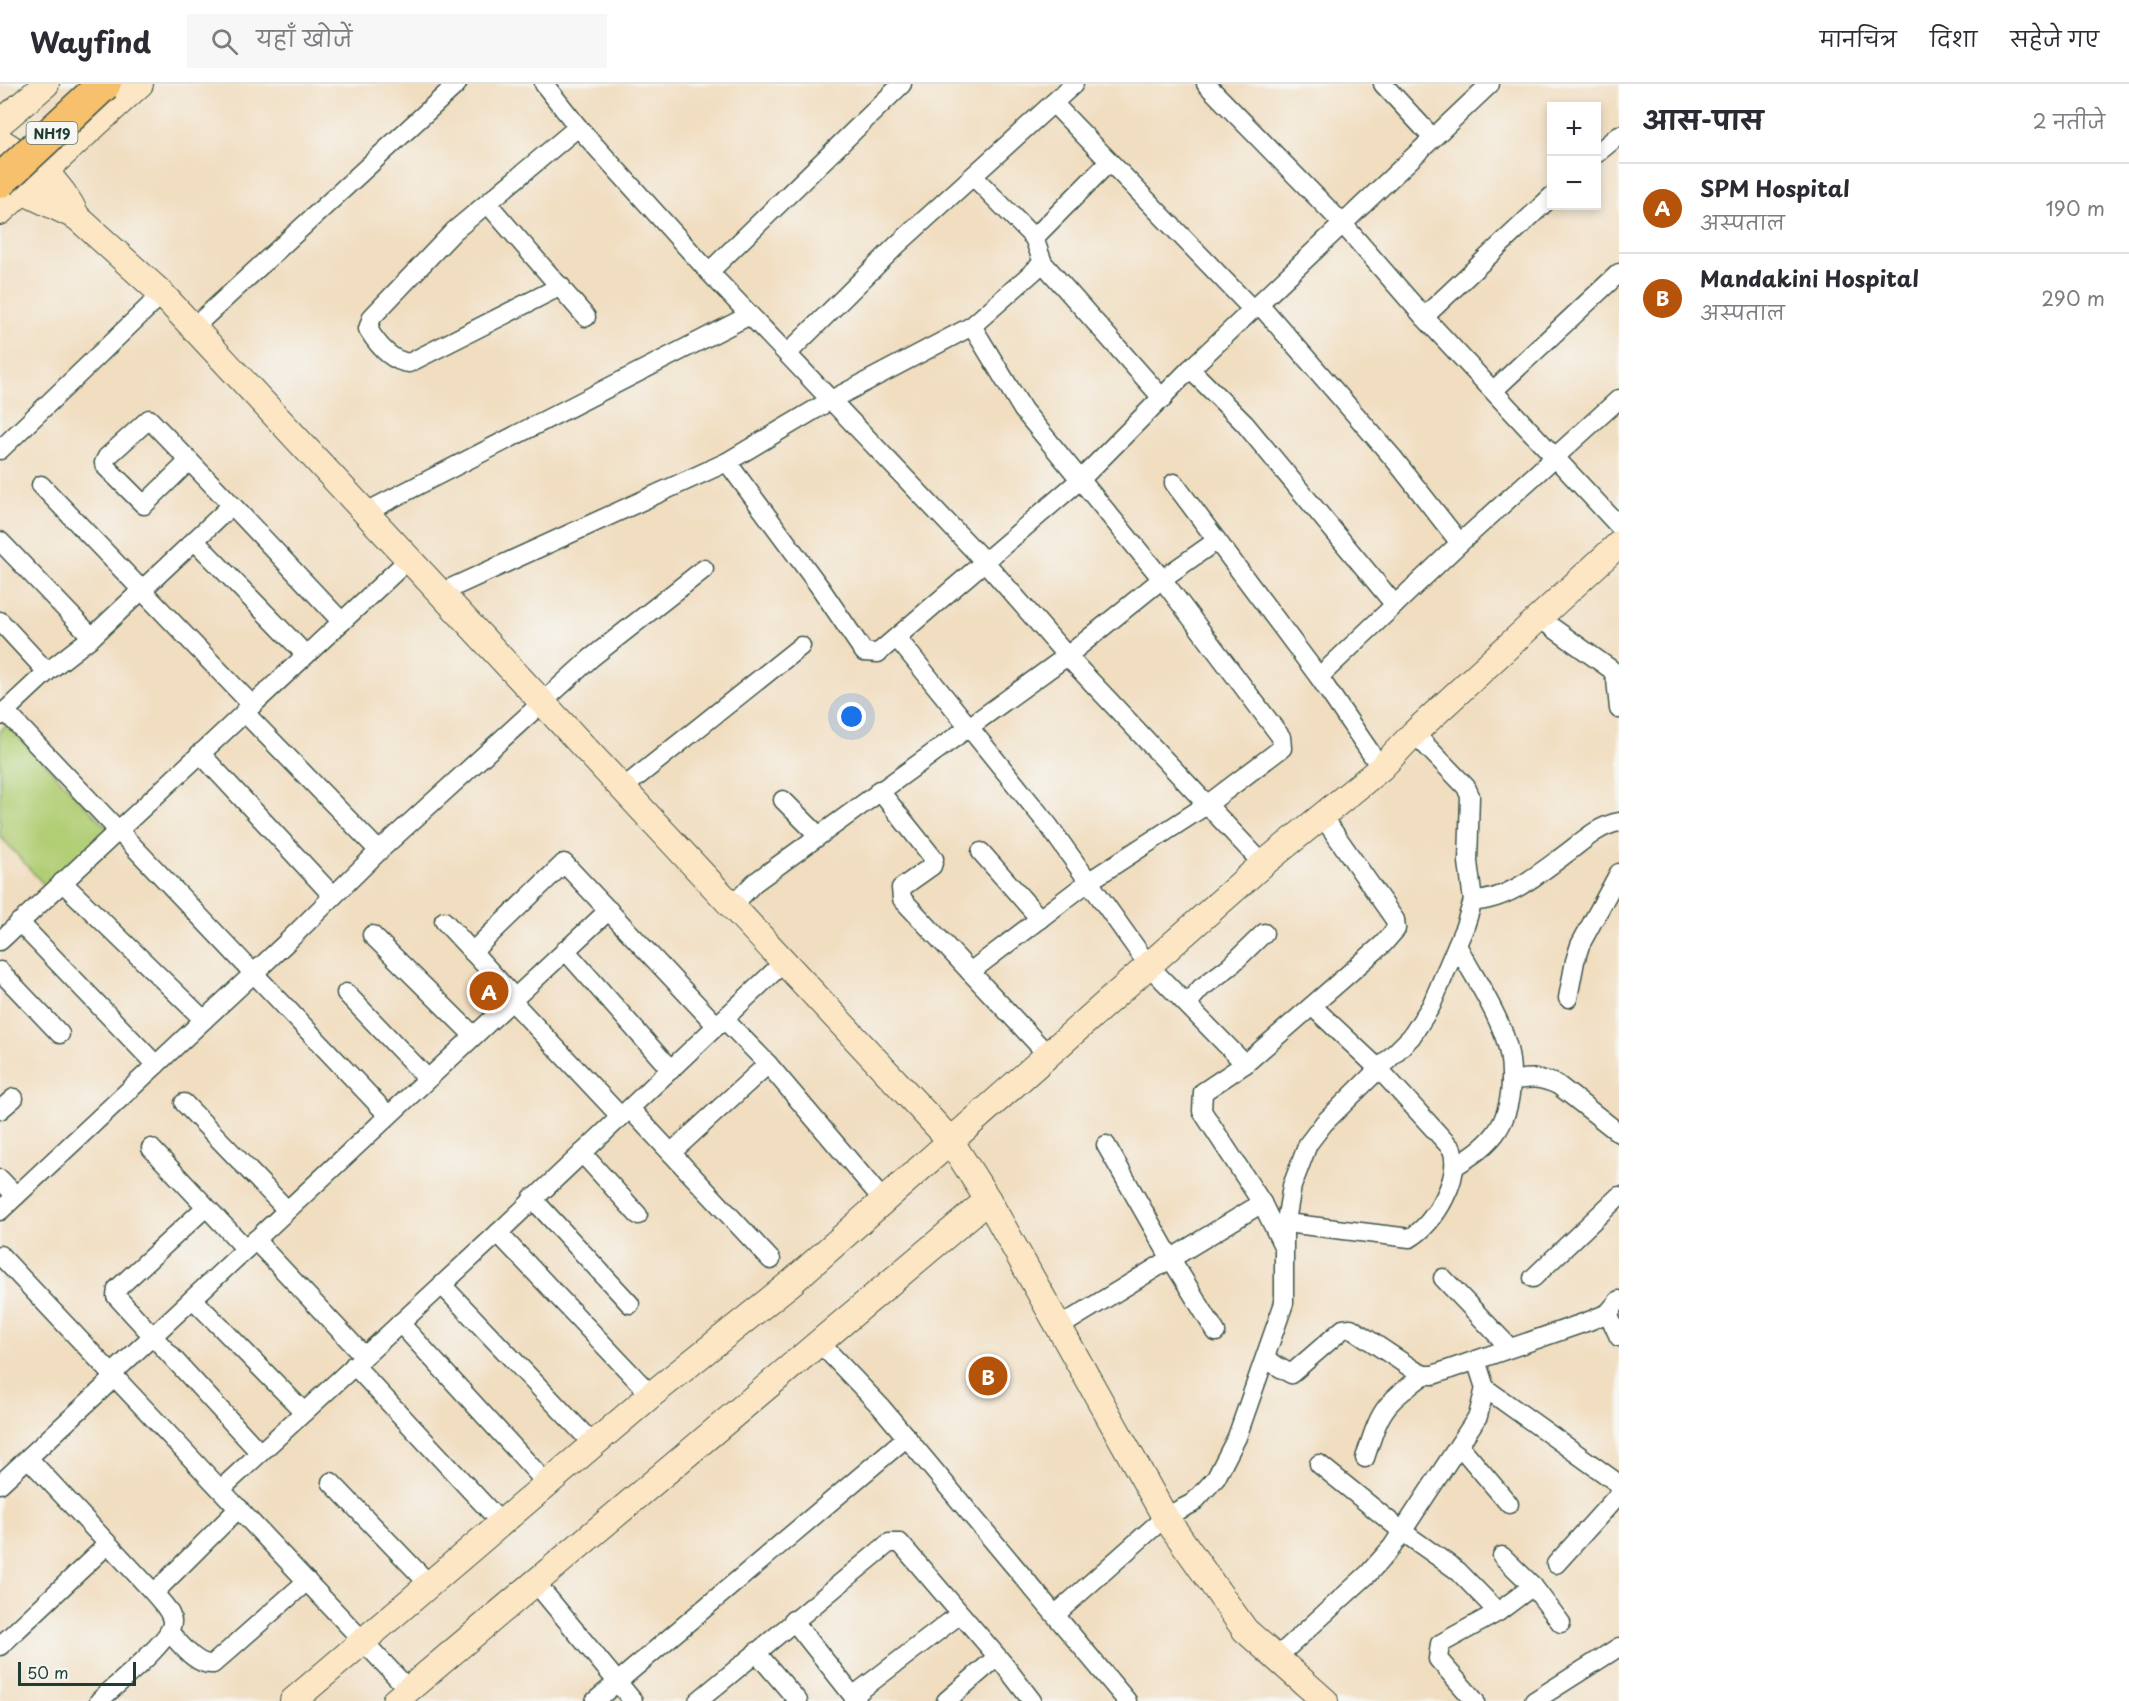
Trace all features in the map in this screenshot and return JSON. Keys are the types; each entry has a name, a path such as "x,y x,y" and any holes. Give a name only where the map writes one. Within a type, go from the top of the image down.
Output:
{"highway":[{"name":"NH19","path":"0,155 75,84"},
{"name":"NH19","path":"11,186 104,84"}],"street":[{"path":"0,123 12,106 46,84"},
{"path":"0,212 11,186 45,170 140,84"},
{"path":"193,328 457,84"},
{"path":"544,84 578,127 709,272 986,562 1067,656 1263,864"},
{"path":"709,272 902,84"},
{"path":"788,353 897,244 974,177 1074,84"},
{"path":"1206,84 1342,223 1424,317 1619,526"},
{"path":"1383,84 1432,137"},
{"path":"727,462 819,586 864,652 878,653 1081,479 1163,399 1190,369 1490,84"},
{"path":"1053,103 1109,162 1257,307 1394,459 1460,543"},
{"path":"561,286 409,363 392,357 376,343 368,329 372,317 454,231 489,204 578,127"},
{"path":"1601,150 1619,135"},
{"path":"0,141 45,170 67,196 77,217"},
{"path":"1034,238 1109,162"},
{"path":"0,173 11,186 77,217 162,294 950,1140 988,1200 1165,1517 1245,1630 1325,1701"},
{"path":"974,177 1034,238 1043,262 1163,399"},
{"path":"1424,317 1547,200"},
{"path":"489,204 586,317"},
{"path":"440,593 727,462 831,400 972,326 1043,262"},
{"path":"1494,390 1619,273"},
{"path":"0,450 162,294"},
{"path":"364,513 750,315"},
{"path":"970,972 1088,882 1208,804 1282,748 1281,737 1162,579 1023,410 972,326"},
{"path":"1190,369 1245,424 1395,605"},
{"path":"1319,677 1460,543 1619,399"},
{"path":"189,461 144,505 104,463 107,457 149,419 232,505 342,622"},
{"path":"1174,483 1319,677 1381,768"},
{"path":"41,484 144,589 248,709 379,851"},
{"path":"232,505 92,637 47,672 3,713 119,829 387,1114"},
{"path":"0,541 92,637"},
{"path":"195,541 306,655"},
{"path":"732,906 754,883 879,790 1067,656 1162,579 1216,541"},
{"path":"293,1701 651,1395 792,1282 1263,864 1321,814 1381,768 1414,733 1619,544"},
{"path":"0,940 409,559"},
{"path":"0,1211 253,974 379,851 591,658 704,569"},
{"path":"1539,618 1612,670 1616,679 1619,709"},
{"path":"0,621 47,672"},
{"path":"897,638 1049,826 1149,966 1245,1064"},
{"path":"623,788 801,646"},
{"path":"1056,1614 1165,1517 1193,1503 1216,1478 1238,1437 1284,1303 1286,1223 1292,1186 1308,1144 1324,1123 1411,1037 1431,1006 1457,945 1473,901 1468,862 1470,796 1466,787 1414,733"},
{"path":"200,753 333,896"},
{"path":"879,790 934,859 932,866 901,888 902,899 1048,1055"},
{"path":"783,800 818,835"},
{"path":"1284,1247 1262,1203 1202,1110 1203,1092 1245,1064 1396,929 1395,920 1321,814"},
{"path":"1473,901 1487,901 1506,892 1568,853 1607,824 1619,822"},
{"path":"981,852 1040,919"},
{"path":"472,952 564,863 720,1023 768,1064 883,1200"},
{"path":"1568,998 1575,961 1581,945 1619,873"},
{"path":"63,882 204,1020"},
{"path":"0,1484 387,1114 609,910"},
{"path":"444,921 512,999 625,1113 671,1153 771,1260"},
{"path":"19,922 156,1065"},
{"path":"1187,1004 1202,988 1229,968 1264,933"},
{"path":"372,935 472,1035"},
{"path":"1455,1166 1480,1149 1496,1133 1507,1107 1511,1081 1504,1035 1457,945"},
{"path":"565,950 671,1070"},
{"path":"221,1490 498,1233 532,1198 783,963"},
{"path":"0,971 60,1034"},
{"path":"346,993 427,1078"},
{"path":"1286,1223 1410,1238 1428,1225 1438,1211 1455,1166 1452,1149 1380,1070 1312,1006"},
{"path":"671,1153 768,1064"},
{"path":"1511,1081 1527,1078 1547,1080 1558,1085 1619,1133"},
{"path":"184,1103 287,1210"},
{"path":"1106,1145 1216,1332"},
{"path":"151,1148 206,1207 251,1245 359,1361 502,1524"},
{"path":"582,1153 638,1215"},
{"path":"0,1179 16,1196"},
{"path":"1533,1278 1619,1196"},
{"path":"532,1198 630,1304"},
{"path":"0,1255 364,1640 402,1695 760,1393 818,1341 930,1251 988,1200"},
{"path":"1059,1328 1262,1203"},
{"path":"206,1207 117,1289 116,1296 260,1453"},
{"path":"498,1233 651,1395"},
{"path":"1443,1278 1509,1347"},
{"path":"442,1285 594,1445"},
{"path":"193,1299 304,1412"},
{"path":"1265,1359 1291,1374 1343,1329 1351,1328 1424,1375 1433,1375 1614,1306 1619,1337"},
{"path":"400,1323 548,1485"},
{"path":"818,1341 907,1437 1127,1701"},
{"path":"1276,1658 1368,1574 1402,1532 1478,1416 1485,1388 1476,1360"},
{"path":"1365,1458 1379,1416 1387,1405 1424,1375"},
{"path":"1485,1388 1619,1484"},
{"path":"595,1701 907,1437"},
{"path":"1459,1445 1509,1504"},
{"path":"28,1458 154,1593 169,1612 172,1621 169,1632 153,1650 99,1701"},
{"path":"1319,1464 1402,1532 1458,1571 1498,1612"},
{"path":"331,1482 430,1585"},
{"path":"1556,1564 1619,1494"},
{"path":"154,1593 239,1508"},
{"path":"702,1700 793,1620 890,1543 900,1543 1032,1701"},
{"path":"0,1646 108,1544"},
{"path":"1502,1557 1533,1586 1561,1623"},
{"path":"169,1632 199,1661 207,1665 213,1664 307,1581"},
{"path":"536,1582 633,1701"},
{"path":"1475,1701 1438,1659 1440,1644 1498,1612 1533,1586"},
{"path":"793,1620 855,1698 960,1614"},
{"path":"1534,1701 1619,1647"},
{"path":"756,1652 798,1701"},
{"path":"948,1700 996,1658"}],"green space":[{"path":"7,724 109,830 46,887 0,836 0,731"}],"place":[{"name":"SPM Hospital","path":"489,991"},
{"name":"Mandakini Hospital","path":"988,1376"}]}
